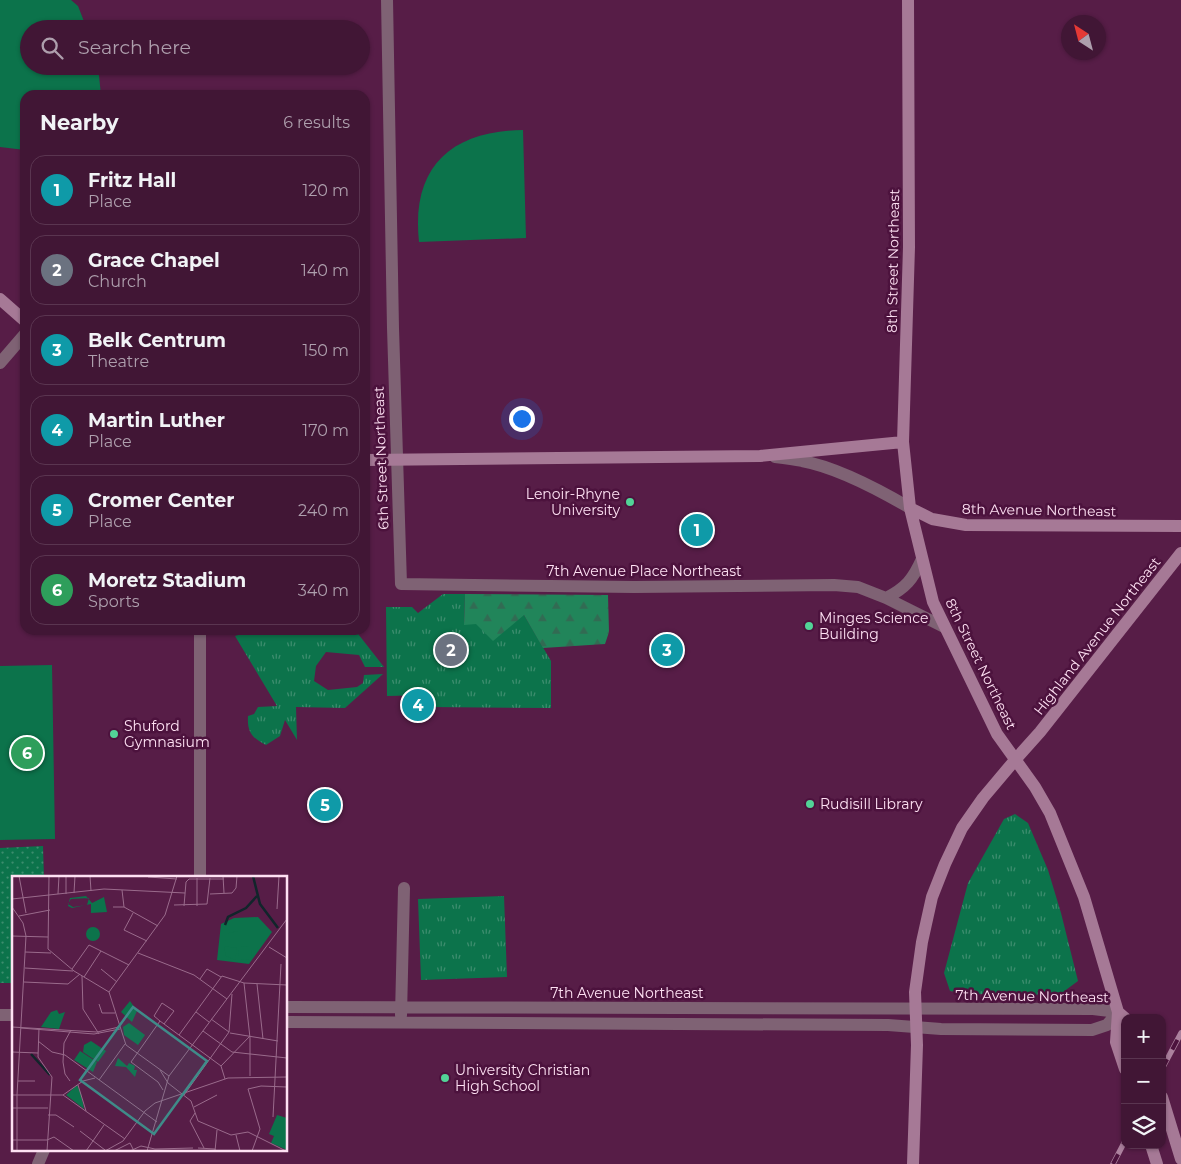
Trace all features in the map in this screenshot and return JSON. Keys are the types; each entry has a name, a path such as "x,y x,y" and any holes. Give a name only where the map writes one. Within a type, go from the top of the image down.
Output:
{"main road":[{"name":"8th Street Northeast","path":"908,0 909,247 903,442 910,508 933,602 997,734 1035,787 1050,813 1084,897 1122,1014"},
{"path":"2,305 20,318"},
{"path":"370,460 760,456 903,442"},
{"name":"8th Avenue Northeast","path":"910,508 932,519 966,525 1181,526"},
{"name":"Highland Avenue Northeast","path":"1014,760 1046,725 1181,552"},
{"path":"913,1164 915,992 922,942 932,897 962,828 983,798 1014,760"},
{"path":"1121,1020 1116,1042 1121,1057"},
{"path":"1164,1104 1181,1159"},
{"path":"1152,1149 1157,1164"}],"street":[{"name":"6th Street Northeast","path":"387,0 392,311 401,584"},
{"path":"0,364 20,340"},
{"name":"8th Avenue Northeast","path":"760,456 803,461 832,470 888,495 910,508"},
{"path":"886,598 900,591 907,584 916,573 922,559"},
{"name":"7th Avenue Place Northeast","path":"401,584 634,587 834,585 858,587 886,598 944,627"},
{"path":"200,635 200,876"},
{"path":"401,1023 404,888"},
{"name":"7th Avenue Northeast","path":"288,1007 1093,1009 1121,1015"},
{"name":"7th Avenue Northeast","path":"288,1022 916,1026 941,1029 1092,1030 1107,1025 1121,1016"},
{"path":"38,1164 43,1152"}],"green space":[{"path":"0,0 71,0 78,6 83,20 20,20 20,75 99,75 100,90 20,90 20,149 0,147"},
{"path":"523,130 526,238 419,242 418,216 422,193 429,174 441,158 456,146 475,137 498,132"},
{"path":"443,594 465,594 464,624 524,615 551,661 551,708 429,707 429,695 387,696 386,607 412,607 418,613"},
{"path":"465,594 608,595 609,632 605,644 543,648 524,615 493,641 476,624 464,625"},
{"path":"359,635 384,667 365,667 359,655 326,652 316,666 314,681 328,690 357,687 363,683 364,675 383,674 345,708 296,707 297,740 285,720 280,736 266,745 251,734 248,726 248,716 254,714 258,707 277,706 235,636"},
{"path":"52,665 55,839 0,840 0,666"},
{"path":"1015,814 1028,823 1048,870 1078,981 1059,995 968,994 950,991 944,973 968,883 1004,819"},
{"path":"43,846 44,876 12,876 12,983 0,983 0,848"},
{"path":"504,896 507,977 421,980 418,899"}],"railway":[{"path":"1166,1061 1181,1033"},
{"path":"1113,1164 1121,1149"}],"place":[{"name":"Lenoir-Rhyne University","path":"630,502"},
{"name":"Fritz Hall","path":"697,530"},
{"name":"Minges Science Building","path":"809,626"},
{"name":"Grace Chapel","path":"451,650"},
{"name":"Belk Centrum","path":"667,650"},
{"name":"Martin Luther","path":"418,705"},
{"name":"Shuford Gymnasium","path":"114,734"},
{"name":"Moretz Stadium","path":"27,753"},
{"name":"Rudisill Library","path":"810,804"},
{"name":"Cromer Center","path":"325,805"},
{"name":"University Christian High School","path":"445,1078"}]}
